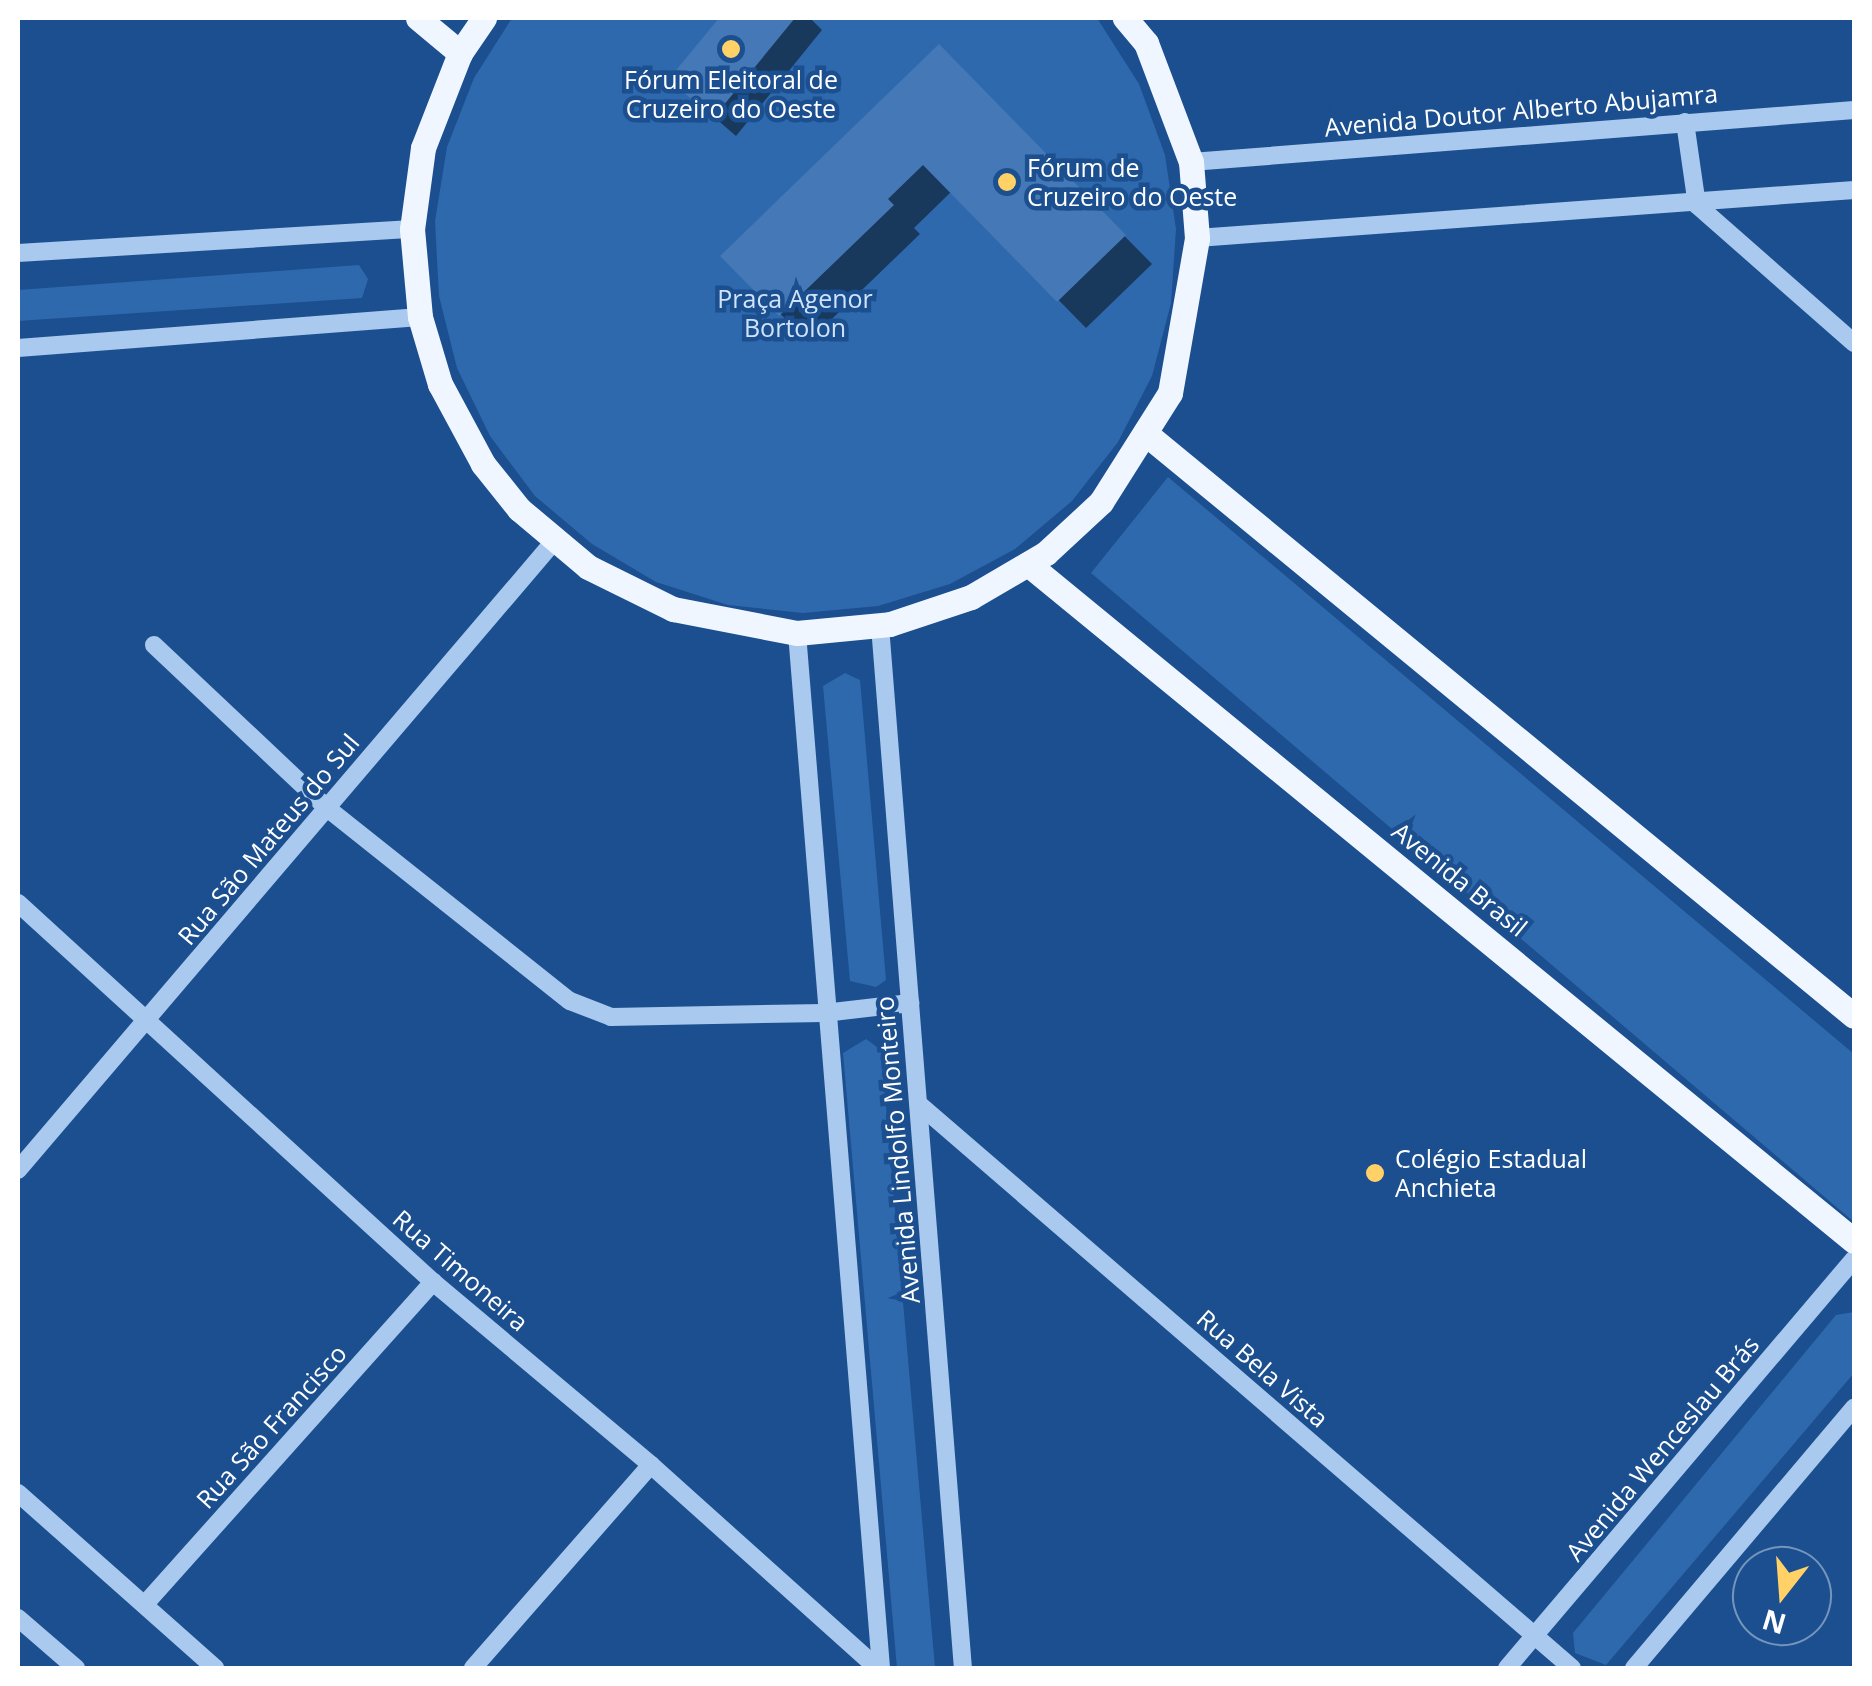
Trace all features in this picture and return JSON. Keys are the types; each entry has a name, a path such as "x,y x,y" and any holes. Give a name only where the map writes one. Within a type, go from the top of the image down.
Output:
{"main road":[{"path":"418,18 460,53"},
{"path":"484,18 460,53 424,148 412,229 420,318 440,384 483,464 588,567 673,609 797,633 880,626 972,597 1028,564 1101,502 1170,393 1197,238 1191,162 1146,43 1126,18"},
{"path":"1144,433 1854,1016"},
{"name":"Avenida Brasil","path":"1028,564 1854,1241"}],"street":[{"name":"Avenida Doutor Alberto Abujamra","path":"1191,162 1854,110"},
{"path":"1685,122 1697,205 1854,343"},
{"path":"1197,238 1697,205 1854,190"},
{"path":"18,253 412,229"},
{"path":"18,348 420,318"},
{"name":"Rua São Mateus do Sul","path":"18,1170 556,539"},
{"name":"Avenida Lindolfo Monteiro","path":"880,626 921,1106 962,1668"},
{"path":"797,633 824,1014 879,1668"},
{"path":"154,645 327,808 570,1000 611,1016 824,1014 910,1003"},
{"name":"Rua Timoneira","path":"18,904 433,1282 652,1464 879,1668"},
{"name":"Rua Bela Vista","path":"921,1106 1572,1668"},
{"name":"Avenida Wenceslau Brás","path":"1507,1668 1854,1259"},
{"name":"Rua São Francisco","path":"146,1603 433,1282"},
{"path":"1634,1668 1854,1408"},
{"path":"472,1668 652,1464"},
{"path":"18,1493 215,1668"},
{"path":"18,1618 76,1668"}],"green space":[{"name":"Praça Agenor Bortolon","path":"512,18 1097,18 1139,84 1165,155 1176,229 1171,303 1152,376 1118,442 1072,501 1015,549 950,584 878,606 803,613 728,605 656,582 592,544 535,496 490,436 457,368 439,296 435,221 447,147 474,78"},
{"path":"359,265 368,279 362,298 18,321 18,290"},
{"path":"1168,477 1854,1054 1854,1222 1091,573"},
{"path":"845,673 860,680 886,980 876,987 850,981 823,686"},
{"path":"866,1039 881,1050 935,1668 897,1668 843,1053"},
{"path":"1854,1312 1854,1373 1606,1665 1575,1653 1573,1633 1836,1315"}],"building":[{"name":"Fórum Eleitoral de Cruzeiro do Oeste","path":"719,18 795,18 714,117 668,80"},
{"name":"Fórum de Cruzeiro do Oeste","path":"939,44 1126,235 1057,302 923,165 888,199 894,205 779,316 720,256"}],"place":[{"name":"Fórum Eleitoral de Cruzeiro do Oeste","path":"731,49"},
{"name":"Fórum de Cruzeiro do Oeste","path":"1007,182"},
{"name":"Colégio Estadual Anchieta","path":"1375,1173"}]}
